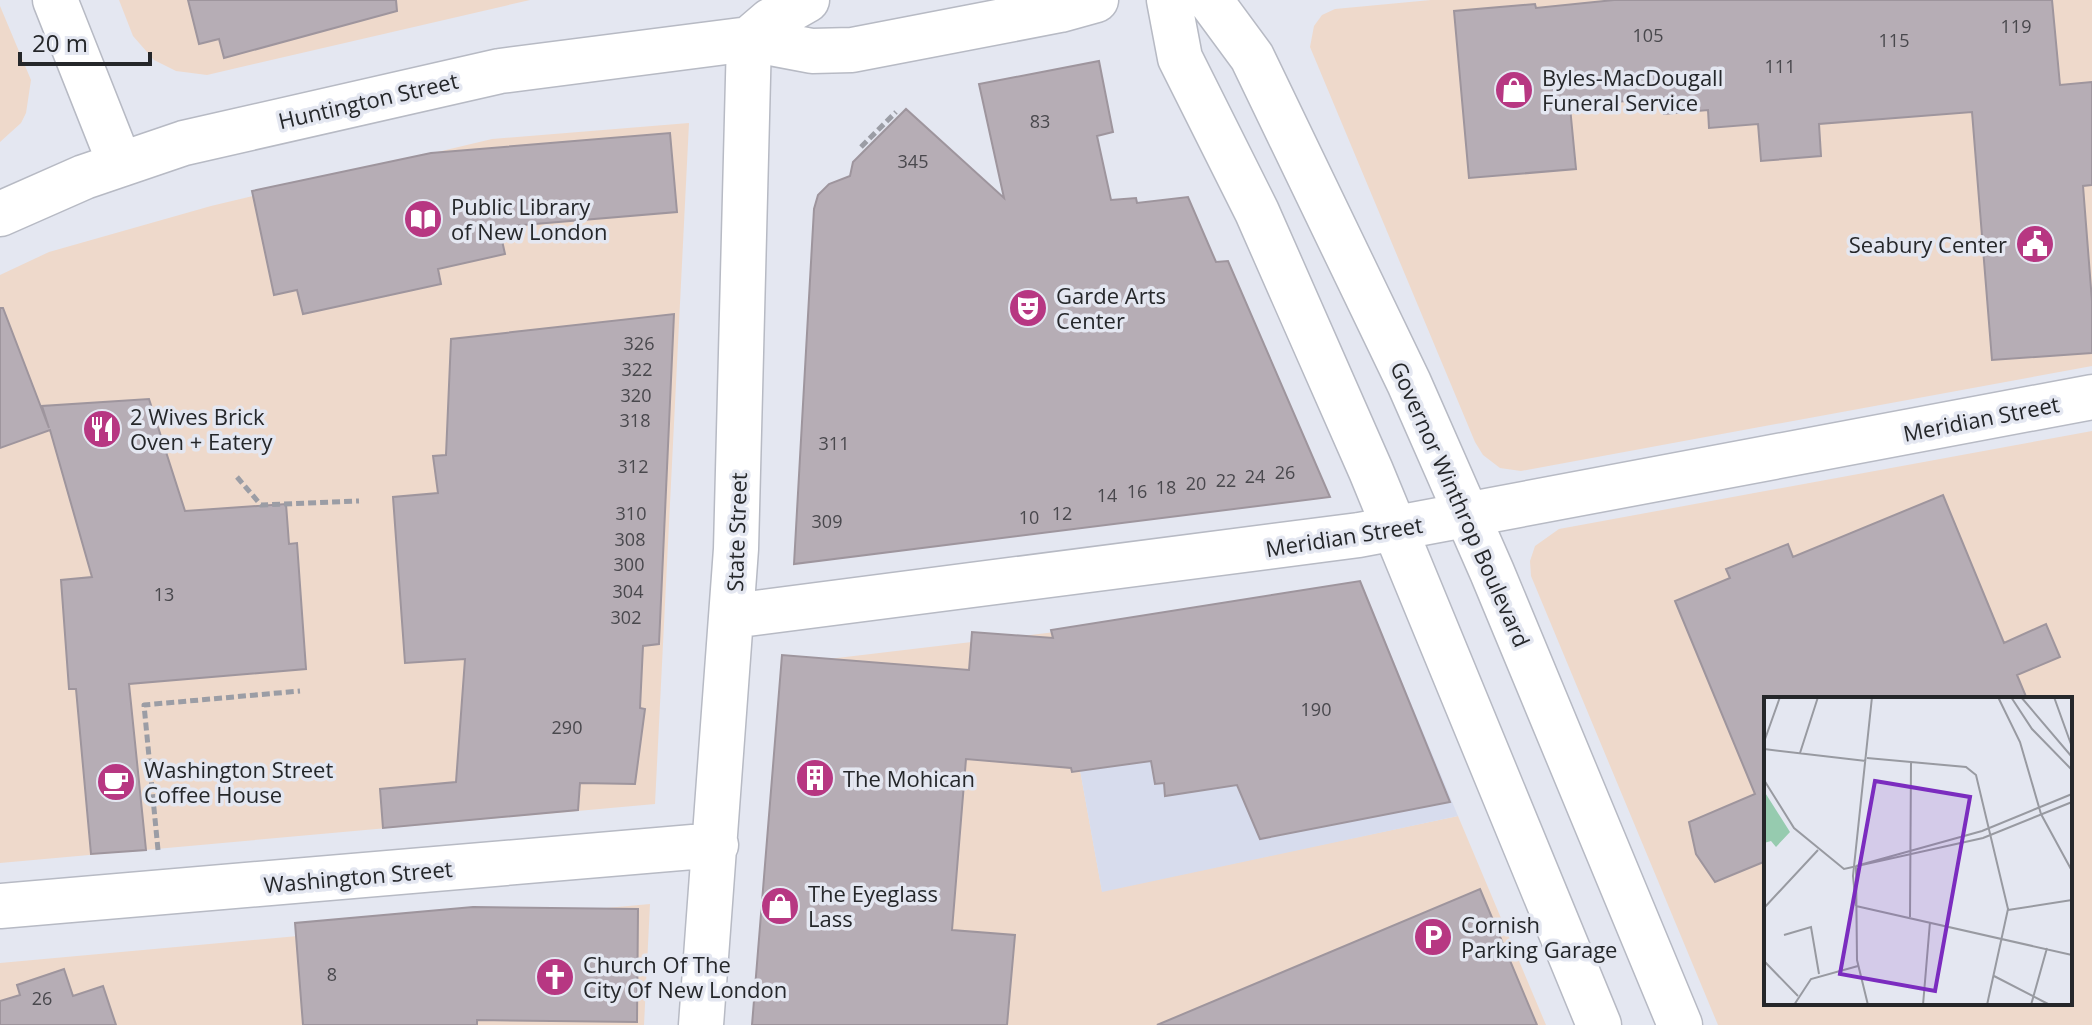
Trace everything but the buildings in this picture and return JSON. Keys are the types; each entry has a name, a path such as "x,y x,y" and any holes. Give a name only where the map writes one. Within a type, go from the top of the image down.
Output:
{"main road":[{"path":"55,0 120,164"},
{"path":"749,39 770,21 807,0"},
{"name":"Huntington Street","path":"0,214 120,164 210,136 423,87 584,58 749,39 812,51 852,50 1060,10 1096,0"},
{"path":"1169,0 1180,58 1257,212 1395,528 1599,1025"},
{"name":"Governor Winthrop Boulevard","path":"1210,0 1241,39 1343,243 1467,515 1680,1025"},
{"name":"State Street","path":"701,1025 732,616 749,39"},
{"name":"Meridian Street","path":"732,616 1283,546 1395,528 2092,397"},
{"name":"Washington Street","path":"0,906 716,845"}],"path":[{"path":"861,147 896,112"},
{"path":"237,477 261,505 359,501"},
{"path":"158,856 144,705 300,691"}],"shaded area":[{"path":"119,0 530,0 207,75 176,71 154,60 133,36"},
{"path":"1431,0 2092,0 2092,366 1521,471 1500,468 1483,455 1475,442 1310,47 1314,26 1322,15 1335,9"},
{"path":"0,6 31,80 26,113 21,123 0,142"},
{"path":"689,123 655,804 0,863 0,275 49,252 211,206 492,139"},
{"path":"2092,431 2092,1025 1718,1025 1531,576 1530,561 1535,546 1559,529"},
{"path":"1366,595 1458,816 1102,892 1055,632"},
{"path":"1055,632 1102,891 1458,816 1546,1025 766,1025 795,663"},
{"path":"650,904 644,1025 0,1025 0,963"}],"place":[{"name":"Byles-MacDougall Funeral Service","path":"1514,90"},
{"name":"Public Library of New London","path":"423,219"},
{"name":"Seabury Center","path":"2035,244"},
{"name":"Garde Arts Center","path":"1028,308"},
{"name":"2 Wives Brick Oven + Eatery","path":"102,429"},
{"name":"The Mohican","path":"815,778"},
{"name":"Washington Street Coffee House","path":"116,782"},
{"name":"The Eyeglass Lass","path":"780,906"},
{"name":"Cornish Parking Garage","path":"1433,937"},
{"name":"Church Of The City Of New London","path":"555,977"}]}
